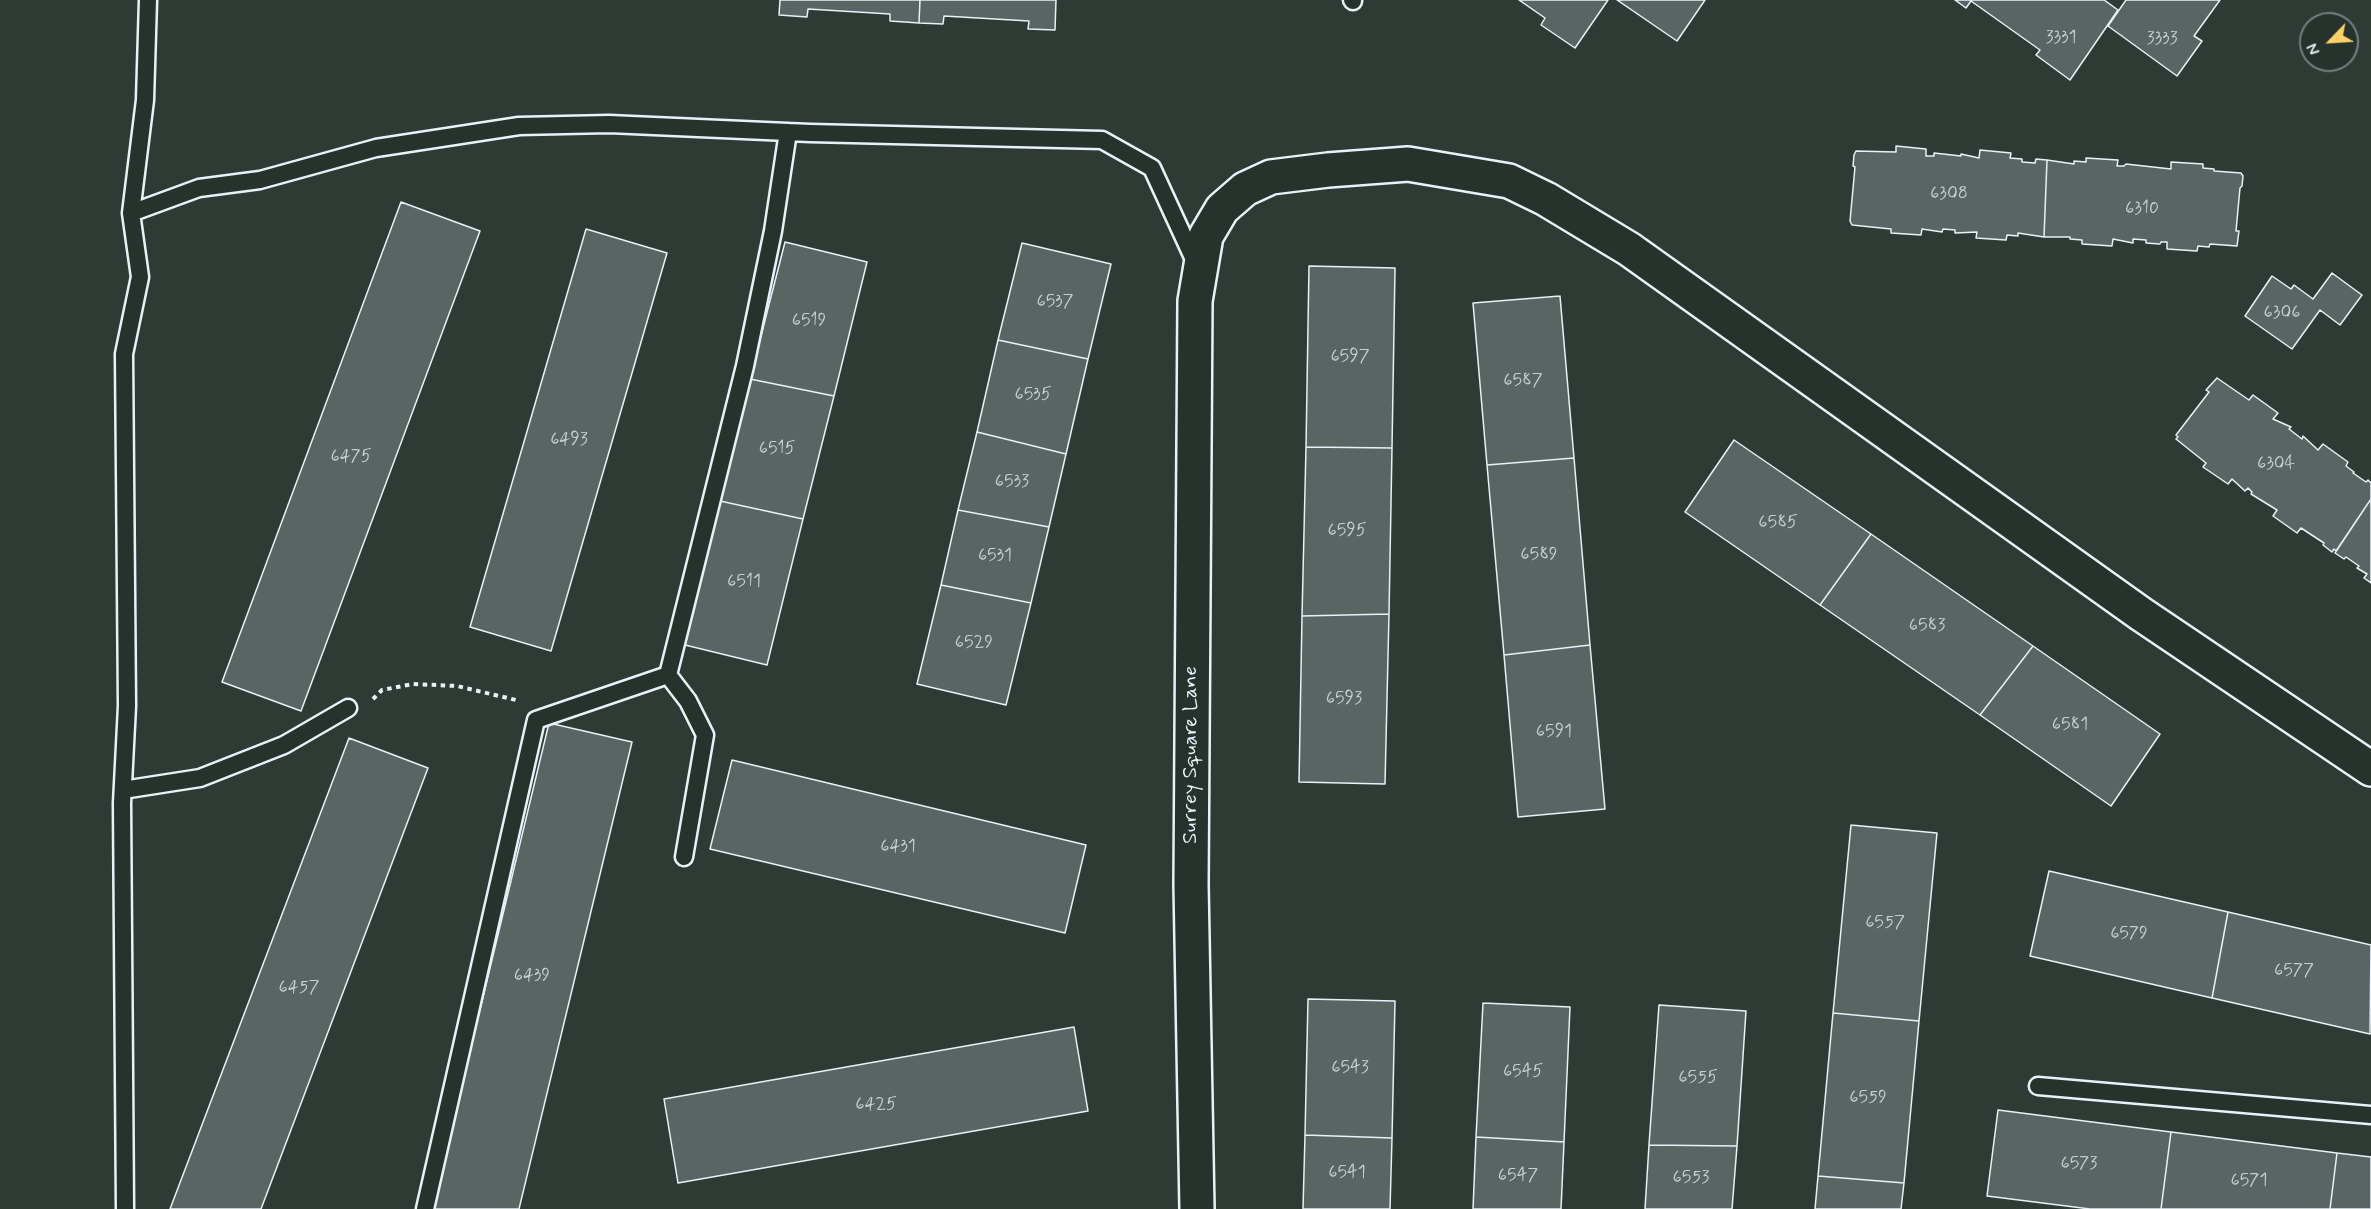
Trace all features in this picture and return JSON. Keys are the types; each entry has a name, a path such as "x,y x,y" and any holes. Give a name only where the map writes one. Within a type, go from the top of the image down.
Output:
{"street":[{"name":"Surrey Square Lane","path":"1197,1209 1191,884 1198,287 1206,236 1222,209 1245,189 1271,177 1408,164 1509,181 1546,199 1629,249 2141,614 2371,769"}],"lane":[{"path":"125,1209 123,790 127,706 124,354 140,277 131,213 145,100 148,0"},
{"path":"131,213 199,188 260,180 376,148 519,126 609,124 788,132 1102,140 1152,168 1198,287"},
{"path":"668,675 745,366 773,231 788,132"},
{"path":"668,675 688,701 705,735 684,857"},
{"path":"426,1209 536,720 668,675"},
{"path":"123,790 200,778 284,745 348,708"},
{"path":"2038,1086 2371,1115"}],"path":[{"path":"366,706 382,690 413,684 457,686 520,701"}],"building":[{"path":"780,0 920,0 919,23 890,21 890,14 808,9 807,17 779,15"},
{"path":"920,0 1056,0 1055,30 1028,29 1029,21 944,16 943,24 919,23"},
{"path":"1519,0 1608,0 1575,48 1541,25 1545,18"},
{"path":"1617,0 1705,0 1677,41"},
{"path":"1955,0 2104,0 2118,10 2070,80 2036,55 2040,50 1971,1 1966,8"},
{"path":"2126,0 2220,0 2194,36 2202,41 2177,76 2108,26"},
{"path":"1896,146 1926,149 1926,156 1934,156 1934,153 1961,156 1961,154 1979,158 1980,150 2011,153 2010,158 2022,159 2022,162 2035,163 2036,159 2047,160 2044,237 2018,233 2018,236 2007,235 2006,240 1976,238 1977,232 1955,233 1955,230 1943,229 1942,232 1922,229 1921,235 1891,233 1891,229 1852,225 1850,221 1856,151 1896,152"},
{"path":"2086,158 2118,160 2117,166 2126,164 2171,169 2171,162 2203,164 2203,168 2214,169 2214,171 2241,173 2243,176 2236,231 2239,231 2237,246 2210,244 2209,247 2198,246 2197,251 2167,249 2167,242 2146,243 2146,240 2133,239 2133,243 2113,239 2112,246 2082,244 2082,240 2070,239 2070,237 2044,237 2047,160 2074,164 2074,161 2086,162"},
{"path":"401,202 480,231 301,711 222,682"},
{"path":"586,229 667,253 551,651 470,627"},
{"path":"785,242 867,262 834,396 750,379"},
{"path":"1022,243 1111,264 1088,359 998,340"},
{"path":"1309,266 1395,268 1392,448 1306,447"},
{"path":"2332,273 2362,295 2340,325 2320,310 2292,349 2245,316 2272,276 2291,289 2294,285 2313,299"},
{"path":"1560,296 1574,458 1487,465 1473,303"},
{"path":"998,340 1088,359 1066,454 977,432"},
{"path":"2217,378 2249,400 2253,395 2278,413 2273,419 2291,427 2289,429 2302,439 2303,436 2318,450 2323,444 2348,462 2346,466 2353,473 2371,483 2371,499 2336,551 2334,549 2332,552 2323,545 2324,543 2301,528 2297,533 2273,516 2277,510 2251,494 2248,488 2245,491 2232,479 2228,484 2203,467 2206,463 2176,439 2178,437 2176,435 2209,392 2206,390"},
{"path":"750,379 834,396 803,519 720,501"},
{"path":"977,432 1066,454 1049,527 958,510"},
{"path":"1734,440 1871,534 1820,605 1685,512"},
{"path":"1306,447 1392,448 1389,614 1302,616"},
{"path":"1574,458 1590,645 1504,655 1487,465"},
{"path":"2371,499 2371,583 2364,578 2367,574 2357,568 2359,566 2335,553"},
{"path":"720,501 803,519 767,665 685,645"},
{"path":"958,510 1049,527 1031,603 941,585"},
{"path":"1871,534 2033,646 1980,715 1820,605"},
{"path":"941,585 1031,603 1006,705 917,684"},
{"path":"1389,614 1385,784 1299,782 1302,616"},
{"path":"1590,645 1605,809 1518,817 1504,655"},
{"path":"2033,646 2160,734 2111,806 1980,715"},
{"path":"549,723 632,742 519,1209 432,1209"},
{"path":"349,738 428,768 261,1209 170,1209"},
{"path":"732,760 1086,845 1065,933 710,849"},
{"path":"1851,825 1937,833 1919,1021 1833,1013"},
{"path":"2049,871 2228,912 2212,998 2030,956"},
{"path":"2228,912 2371,945 2370,1034 2212,998"},
{"path":"1308,999 1395,1001 1392,1138 1305,1135"},
{"path":"1483,1003 1570,1007 1564,1142 1476,1137"},
{"path":"1659,1005 1746,1011 1737,1146 1649,1145"},
{"path":"1833,1013 1919,1021 1904,1183 1818,1176"},
{"path":"1074,1027 1088,1111 678,1183 664,1099"},
{"path":"1998,1110 2171,1132 2161,1209 2090,1209 1987,1196"},
{"path":"2171,1132 2337,1153 2330,1209 2161,1209"},
{"path":"1305,1135 1392,1138 1390,1209 1303,1209"},
{"path":"1476,1137 1564,1142 1561,1209 1473,1209"},
{"path":"1649,1145 1737,1146 1732,1209 1645,1209"},
{"path":"2337,1153 2371,1157 2371,1209 2330,1209"},
{"path":"1818,1176 1904,1183 1901,1209 1815,1209"}]}
